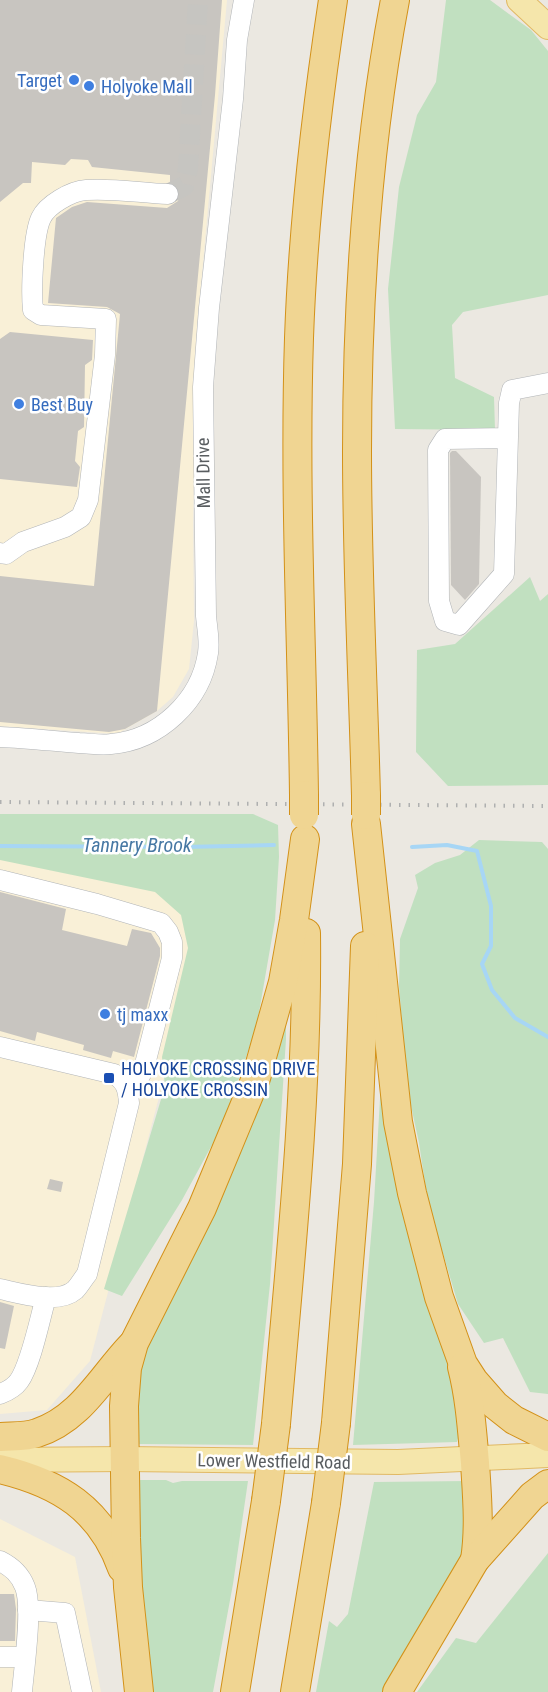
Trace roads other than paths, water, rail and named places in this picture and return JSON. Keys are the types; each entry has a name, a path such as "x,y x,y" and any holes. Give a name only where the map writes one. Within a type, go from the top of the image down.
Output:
{"highway":[{"path":"235,1692 276,1424 288,1303 300,1132 306,961 297,471 299,336 312,157 333,0"},
{"path":"295,1692 326,1503 336,1423 352,1247 361,1091 366,934 366,812 357,510 359,356 366,229 373,155 395,0"},
{"path":"366,812 398,1122 428,1259 441,1305 468,1373 495,1405 522,1425 548,1437"},
{"path":"139,1692 129,1587 124,1389 134,1343 202,1208 256,1078 283,982 296,911 304,816"},
{"path":"0,1437 35,1434 55,1426 88,1399 114,1364 134,1343"},
{"path":"459,1353 472,1423 478,1518 475,1560"},
{"path":"0,1469 41,1480 67,1494 81,1505 100,1525 111,1543 129,1587"},
{"path":"397,1692 475,1560 532,1496 548,1484"}],"main road":[{"path":"519,0 548,27"},
{"name":"Lower Westfield Road","path":"0,1460 378,1462 474,1460 548,1455"}],"street":[{"name":"Mall Drive","path":"235,0 237,40"},
{"name":"Mall Drive","path":"0,737 109,745 136,738 169,721 180,711 196,689 206,665 209,642 206,616 203,387 237,40 244,0"},
{"path":"0,553 6,554 23,542 65,527 81,518 88,500 105,355 106,319 41,315 33,310 32,291 41,217 68,195 83,190 168,194"},
{"path":"508,438 445,439 438,450 439,601 445,621 459,625 504,574 508,438 509,403 512,390 548,383"},
{"path":"0,880 97,904 161,923 168,932 172,942 172,958 153,1035 144,1068 135,1085 128,1089"},
{"path":"0,1047 114,1074 122,1079 128,1089 129,1103 87,1274 74,1292 55,1297 27,1296 0,1288"},
{"path":"0,1394 11,1390 25,1370 46,1296"},
{"path":"0,1561 14,1568 26,1588 28,1610 22,1692"},
{"path":"28,1610 65,1613 82,1692"},
{"path":"0,1657 24,1657"}],"waterway":[{"name":"Tannery Brook","path":"0,846 274,845"},
{"name":"Tannery Brook","path":"412,847 447,845 477,851 491,906 491,946 482,964 492,990 515,1018 548,1037"}],"tunnel":[{"path":"168,194 184,186 188,168 198,0"}],"railway":[{"path":"0,802 548,806"}],"place":[{"name":"Target","path":"74,80"},
{"name":"Holyoke Mall","path":"89,86"},
{"name":"Best Buy","path":"19,404"},
{"name":"tj maxx","path":"105,1014"},
{"name":"HOLYOKE CROSSING DRIVE / HOLYOKE CROSSIN","path":"109,1078"}]}
